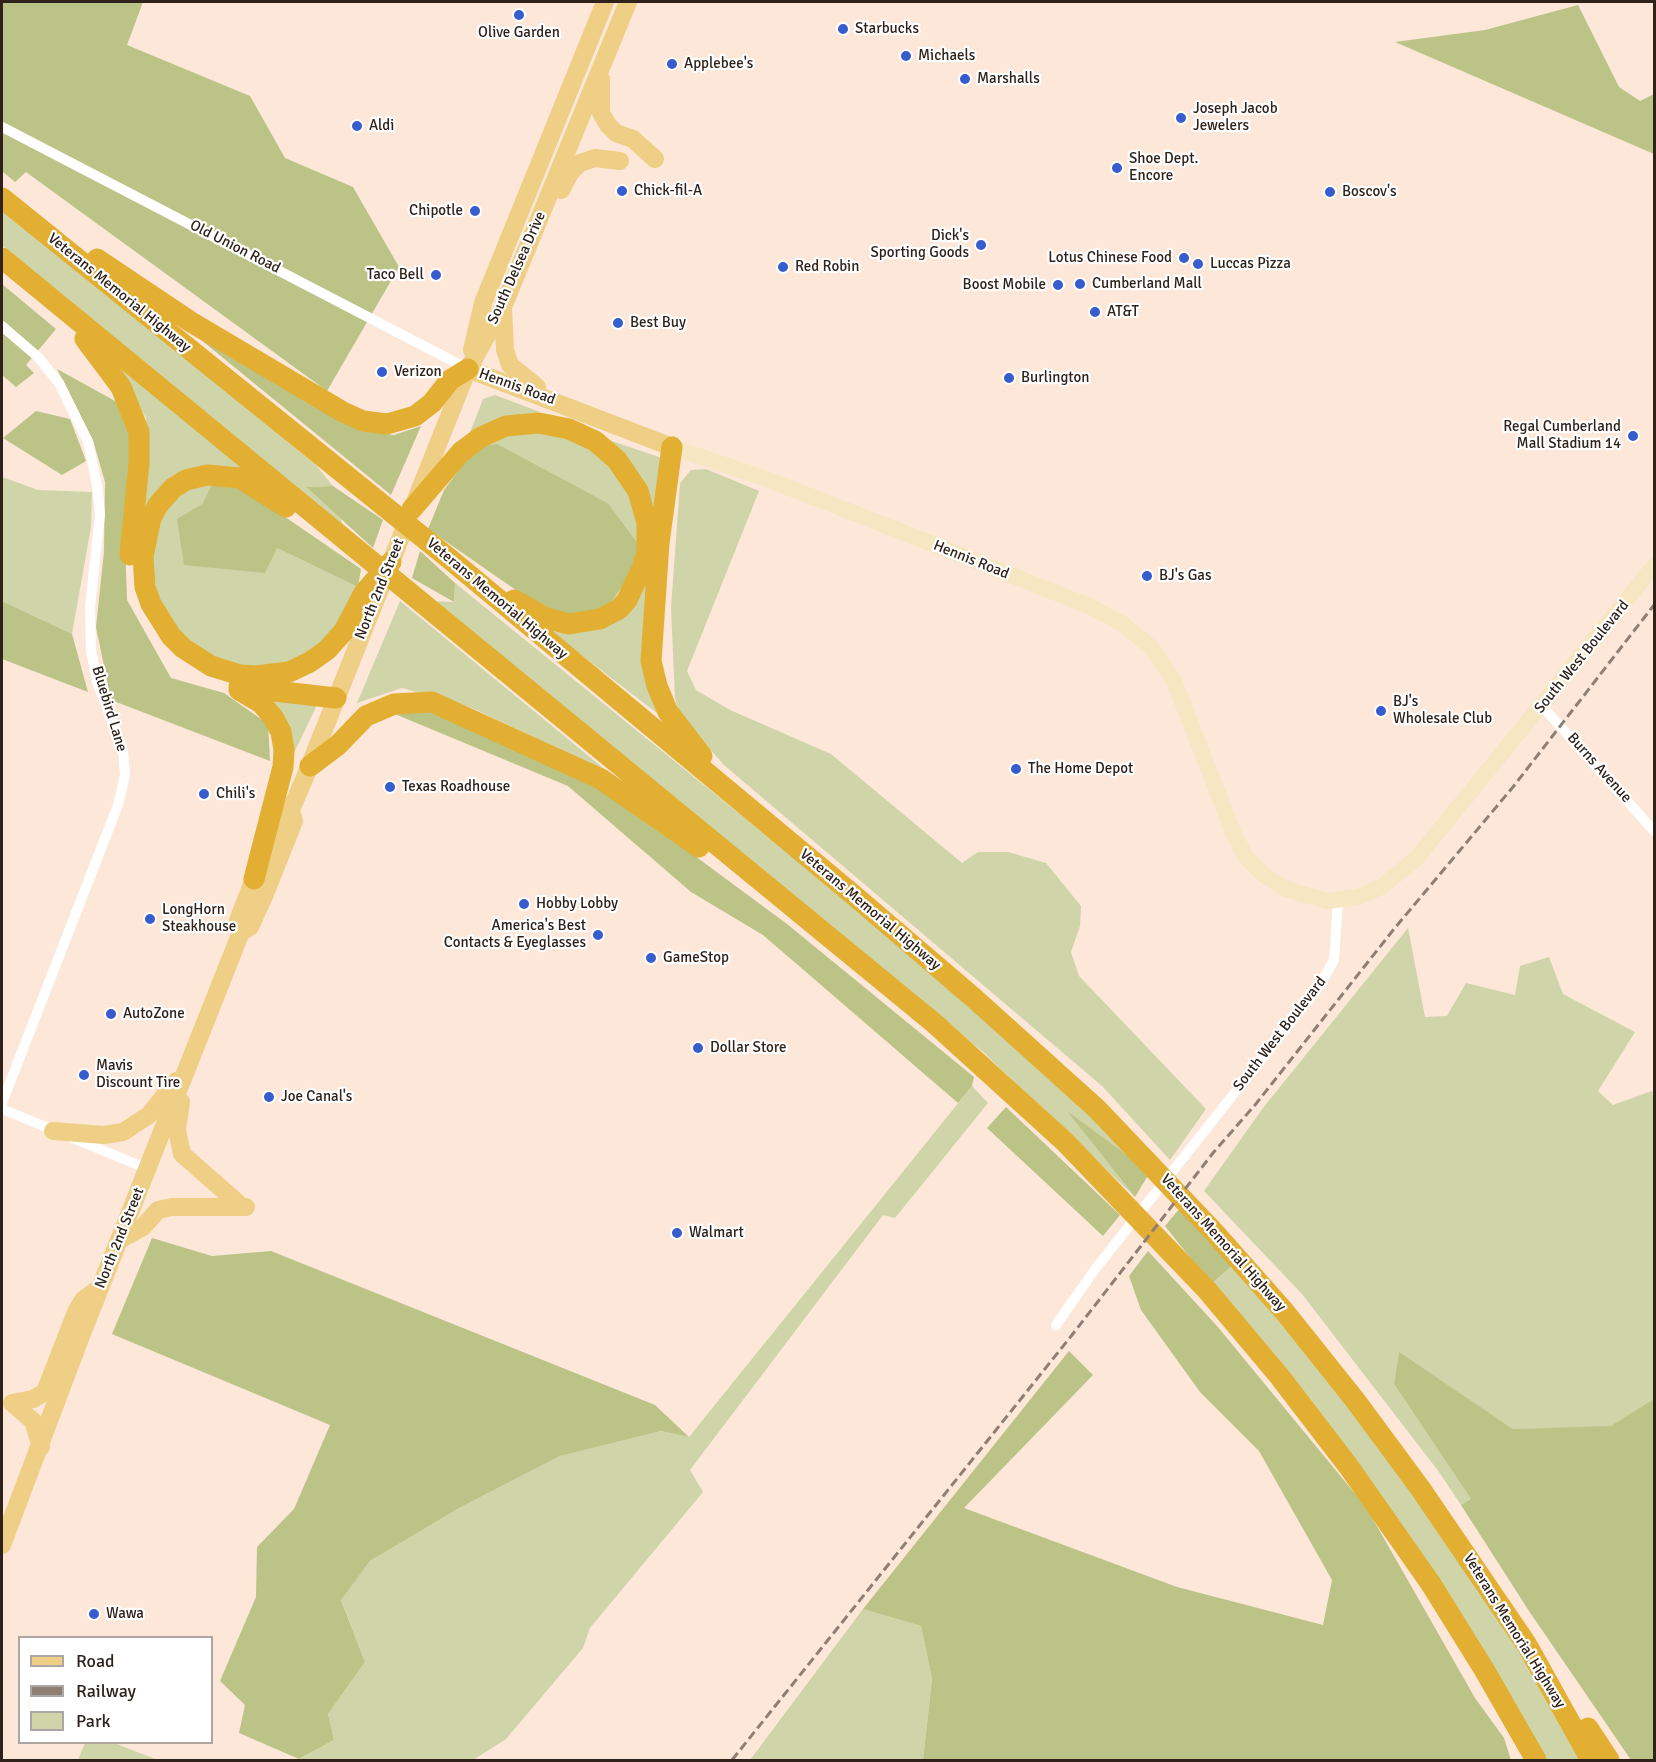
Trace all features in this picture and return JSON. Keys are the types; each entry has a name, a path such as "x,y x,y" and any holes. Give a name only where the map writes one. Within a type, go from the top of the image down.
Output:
{"highway":[{"path":"2,187 172,311 343,412 363,421 387,424 415,416 432,403 450,380 468,369"},
{"name":"Veterans Memorial Highway","path":"2,198 451,560 850,892 1054,1070 1138,1151 1284,1311 1355,1400 1420,1488 1527,1645 1591,1761"},
{"path":"2,258 903,998 1017,1097 1100,1177 1187,1268 1280,1377 1349,1467 1470,1647 1536,1761"},
{"path":"35,286 102,359 121,387 135,418 140,445 130,574 140,611 164,648 180,661 216,682 336,698"},
{"path":"412,509 461,452 481,437 506,426 539,423 582,434 596,441 617,460 638,492 646,523 647,552 634,591 619,609 600,619 569,624 546,618 451,560"},
{"path":"672,447 659,543 651,628 651,661 662,699 683,734 709,765 850,892"},
{"path":"348,543 240,478 217,474 197,476 173,488 158,505 151,518 143,556 145,587 160,622 183,648 197,658 211,666 240,675 274,675 303,666 327,650 344,631 364,592 391,562"},
{"path":"234,686 261,703 273,717 281,732 284,750 283,767 254,879"},
{"path":"310,765 338,745 354,726 380,710 417,701 449,707 582,769 622,792 903,998"},
{"path":"1527,1645 1550,1668 1609,1761"},
{"path":"1470,1647 1522,1761"}],"main road":[{"name":"South Delsea Drive","path":"468,369 483,303 605,2"},
{"name":"South Delsea Drive","path":"468,369 503,307 628,2"},
{"path":"602,67 601,113 616,133 633,140 655,159"},
{"path":"525,252 539,242 570,173 580,163 595,158 620,161"},
{"path":"503,307 505,350 510,365 529,383 561,397 574,408"},
{"name":"Hennis Road","path":"468,369 672,447"},
{"name":"North 2nd Street","path":"2,1545 186,1067 241,932 238,920 254,879 282,816 291,810 310,765 468,369"},
{"name":"North 2nd Street","path":"241,932 250,927 265,894 294,821 291,810"},
{"path":"53,1131 104,1135 123,1132 149,1115 186,1067"},
{"path":"119,1240 143,1227 158,1210 172,1207 242,1205 182,1154 177,1130 186,1067"},
{"path":"41,1447 33,1421 12,1403 33,1399 45,1392 76,1312 83,1300 101,1286"}],"street":[{"name":"Old Union Road","path":"2,127 468,369"},
{"name":"Bluebird Lane","path":"2,326 38,357 59,383 88,442 98,485 100,514 90,607 91,650 100,694 123,750 125,775 118,805 2,1103"},
{"name":"Hennis Road","path":"672,447 764,478 910,534 986,567 1089,606 1123,624 1152,648 1174,681 1235,837 1247,858 1264,875 1286,889 1312,898 1338,901"},
{"name":"South West Boulevard","path":"1056,1325 1096,1268 1320,986 1334,960 1338,901 1381,887 1405,870 1543,707 1654,567"},
{"name":"Burns Avenue","path":"1543,707 1654,831"},
{"path":"2,1109 148,1169"}],"green space":[{"path":"2,2 143,2 127,45 250,96 285,158 353,187 399,267 327,391 26,172 15,182 2,171"},
{"path":"1578,5 1619,87 1640,101 1654,94 1654,154 1395,42 1485,30"},
{"path":"2,207 316,465 333,486 306,487 341,519 343,526 2,245"},
{"path":"2,284 56,329 26,365 34,373 16,387 2,375"},
{"path":"195,335 359,430 394,435 421,426 391,495"},
{"path":"112,358 247,469 178,475 141,514 148,471 146,418"},
{"path":"57,369 115,401 130,423 131,463 125,541 127,600 171,678 224,693 268,724 270,761 111,700 96,627 104,552 105,482 93,440"},
{"path":"495,395 540,412 469,435 483,399"},
{"path":"36,411 70,419 86,461 62,475 3,438"},
{"path":"543,428 585,441 629,481 641,513 639,545 609,504 557,479 476,447 504,434"},
{"path":"600,437 662,458 654,522"},
{"path":"497,444 609,504 639,545 629,577 610,604 585,618 549,613 428,529 444,490 476,447"},
{"path":"706,469 759,491 687,671 696,690 730,710 831,754 962,863 978,852 1008,852 1046,863 1081,906 1080,926 1071,952 1079,976 1206,1109 1170,1160 1102,1086 724,765 680,715 675,698 671,608 680,483 691,470"},
{"path":"2,477 38,490 92,492 91,527 72,634 2,601"},
{"path":"214,480 202,504 177,520 277,548 358,587 330,642 291,663 250,671 213,660 179,638 159,601 150,558 158,518 181,493"},
{"path":"214,480 240,486 361,569 358,587 277,548 265,573 184,565 177,519 202,504"},
{"path":"333,486 383,520 373,548 306,487"},
{"path":"420,551 455,583 454,602 412,578"},
{"path":"651,575 662,717 545,627 598,630 628,612"},
{"path":"455,583 875,924 1091,1113 1150,1172 1069,1113 1135,1197 983,1052 432,601 454,602"},
{"path":"2,601 72,634 88,692 2,659"},
{"path":"400,601 608,772 472,708 402,688 357,703"},
{"path":"268,699 318,703 292,757"},
{"path":"429,709 607,791 787,924 974,1077 972,1086 958,1103 763,935 691,892 568,786 390,712"},
{"path":"1408,928 1425,1017 1447,1016 1466,983 1515,995 1520,966 1549,957 1563,994 1635,1032 1598,1091 1613,1105 1652,1091 1654,1101 1654,1399 1611,1427 1513,1429 1399,1353 1394,1384 1471,1499 1461,1505 1439,1472 1302,1294 1204,1191 1263,1108"},
{"path":"972,1086 988,1103 895,1218 883,1215 690,1470 703,1492 590,1628 583,1648 506,1739 473,1760 298,1760 334,1740 328,1714 365,1662 341,1599 370,1561 461,1507 560,1456 661,1431 689,1437"},
{"path":"1006,1107 1120,1215 1103,1236 987,1128"},
{"path":"1067,1111 1150,1172 1135,1197"},
{"path":"1180,1208 1233,1265 1211,1284 1165,1226"},
{"path":"152,1238 212,1256 271,1251 655,1405 689,1437 661,1431 560,1456 461,1507 370,1561 341,1600 365,1662 328,1714 334,1740 299,1759 239,1733 245,1705 220,1681 256,1597 257,1547 294,1509 330,1425 112,1334"},
{"path":"1148,1251 1217,1326 1366,1507 1475,1698 1504,1738 1511,1760 923,1760 932,1679 921,1626 863,1609 1069,1351 1093,1375 964,1508 1177,1587 1323,1625 1332,1580 1259,1451 1200,1392 1141,1310 1129,1276"},
{"path":"1233,1265 1244,1273 1430,1509 1568,1730 1582,1760 1543,1760 1211,1284"},
{"path":"1399,1352 1513,1429 1611,1426 1654,1399 1654,1760 1631,1760 1529,1611 1461,1505 1471,1499 1394,1384"},
{"path":"863,1609 921,1626 932,1679 923,1760 750,1760"},
{"path":"85,1744 117,1744 158,1760 78,1760"}],"railway":[{"path":"732,1760 1072,1335 1213,1153 1255,1105 1394,929 1513,787 1654,605"}],"place":[{"name":"Olive Garden","path":"519,15"},
{"name":"Starbucks","path":"843,29"},
{"name":"Michaels","path":"906,56"},
{"name":"Applebee's","path":"672,64"},
{"name":"Marshalls","path":"965,79"},
{"name":"Joseph Jacob Jewelers","path":"1181,118"},
{"name":"Aldi","path":"357,126"},
{"name":"Shoe Dept. Encore","path":"1117,168"},
{"name":"Chick-fil-A","path":"622,191"},
{"name":"Boscov's","path":"1330,192"},
{"name":"Chipotle","path":"475,211"},
{"name":"Dick's Sporting Goods","path":"981,245"},
{"name":"Lotus Chinese Food","path":"1184,258"},
{"name":"Luccas Pizza","path":"1198,264"},
{"name":"Red Robin","path":"783,267"},
{"name":"Taco Bell","path":"436,275"},
{"name":"Cumberland Mall","path":"1080,284"},
{"name":"Boost Mobile","path":"1058,285"},
{"name":"AT&T","path":"1095,312"},
{"name":"Best Buy","path":"618,323"},
{"name":"Verizon","path":"382,372"},
{"name":"Burlington","path":"1009,378"},
{"name":"Regal Cumberland Mall Stadium 14","path":"1633,436"},
{"name":"BJ's Gas","path":"1147,576"},
{"name":"BJ's Wholesale Club","path":"1381,711"},
{"name":"The Home Depot","path":"1016,769"},
{"name":"Texas Roadhouse","path":"390,787"},
{"name":"Chili's","path":"204,794"},
{"name":"Hobby Lobby","path":"524,904"},
{"name":"LongHorn Steakhouse","path":"150,919"},
{"name":"America's Best Contacts & Eyeglasses","path":"598,935"},
{"name":"GameStop","path":"651,958"},
{"name":"AutoZone","path":"111,1014"},
{"name":"Dollar Store","path":"698,1048"},
{"name":"Mavis Discount Tire","path":"84,1075"},
{"name":"Joe Canal's","path":"269,1097"},
{"name":"Walmart","path":"677,1233"},
{"name":"Wawa","path":"94,1614"}]}
